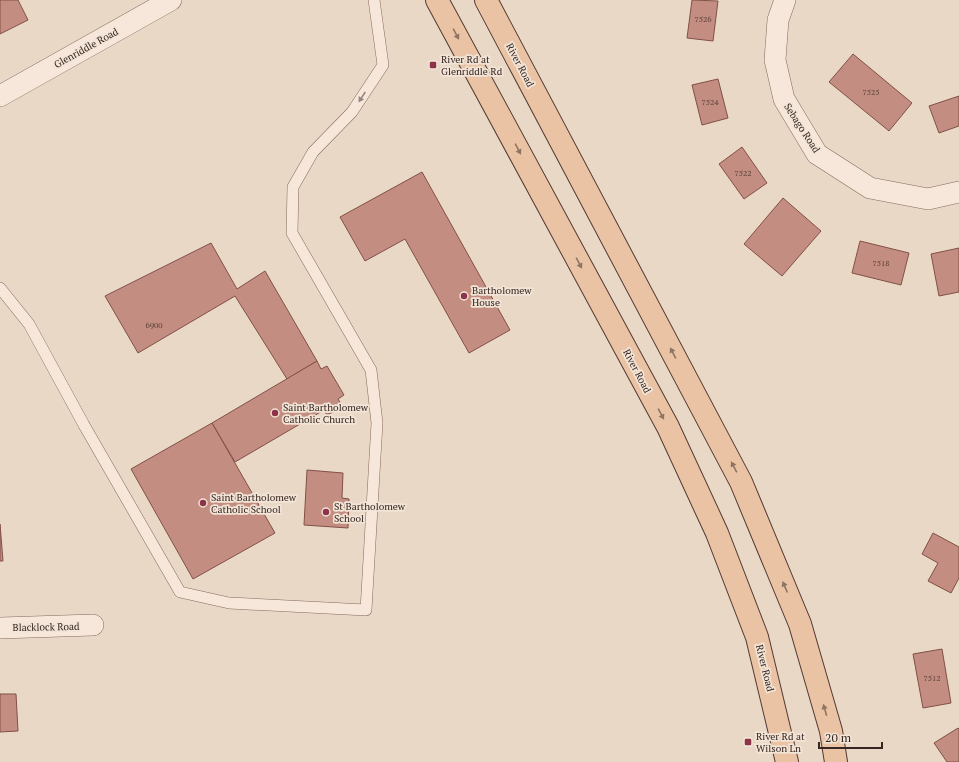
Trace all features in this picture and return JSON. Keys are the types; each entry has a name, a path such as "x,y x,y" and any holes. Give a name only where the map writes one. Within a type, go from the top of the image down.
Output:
{"main road":[{"name":"River Road","path":"437,0 668,427 717,533 757,637 788,762"},
{"name":"River Road","path":"486,0 742,482 800,624 831,731 836,762"}],"street":[{"name":"Glenriddle Road","path":"0,96 171,0"},
{"name":"Sebago Road","path":"785,0 778,20 775,60 784,99 817,154 870,188 928,199 959,192"},
{"name":"Blacklock Road","path":"0,628 93,625"}],"lane":[{"path":"0,288 29,324 84,425 180,592 229,603 366,610 377,423 371,370 292,233 293,187 313,152 352,112 383,65 374,0"}],"building":[{"path":"0,0 18,0 28,20 0,34"},
{"path":"692,0 718,1 713,41 687,38"},
{"path":"853,54 912,103 889,131 829,82"},
{"path":"718,79 728,118 702,125 692,85"},
{"path":"959,96 959,126 939,133 929,106"},
{"path":"742,147 767,183 744,199 719,164"},
{"name":"Bartholomew House","path":"422,172 510,330 469,353 405,239 365,261 340,217"},
{"path":"783,198 821,231 782,276 744,244"},
{"path":"860,241 909,253 901,285 852,273"},
{"path":"211,243 237,289 265,271 317,361 287,379 235,296 138,353 105,296"},
{"path":"959,248 959,292 939,296 931,254"},
{"name":"Saint Bartholomew Catholic Church","path":"317,361 321,369 327,366 344,395 338,399 343,407 327,415 324,410 235,462 212,423"},
{"name":"Saint Bartholomew Catholic School","path":"212,423 275,533 193,579 131,469"},
{"name":"St Bartholomew School","path":"307,470 343,473 342,498 349,499 348,528 304,525"},
{"path":"0,524 3,561 0,561"},
{"path":"933,533 959,547 959,578 951,593 928,581 938,563 922,554"},
{"path":"942,649 951,703 923,708 913,654"},
{"path":"0,694 16,694 18,731 0,732"},
{"path":"958,728 959,762 947,762 934,743"}],"place":[{"name":"River Rd at Glenriddle Rd","path":"433,65"},
{"name":"Bartholomew House","path":"464,296"},
{"name":"Saint Bartholomew Catholic Church","path":"275,413"},
{"name":"Saint Bartholomew Catholic School","path":"203,503"},
{"name":"St Bartholomew School","path":"326,512"},
{"name":"River Rd at Wilson Ln","path":"748,742"}]}
